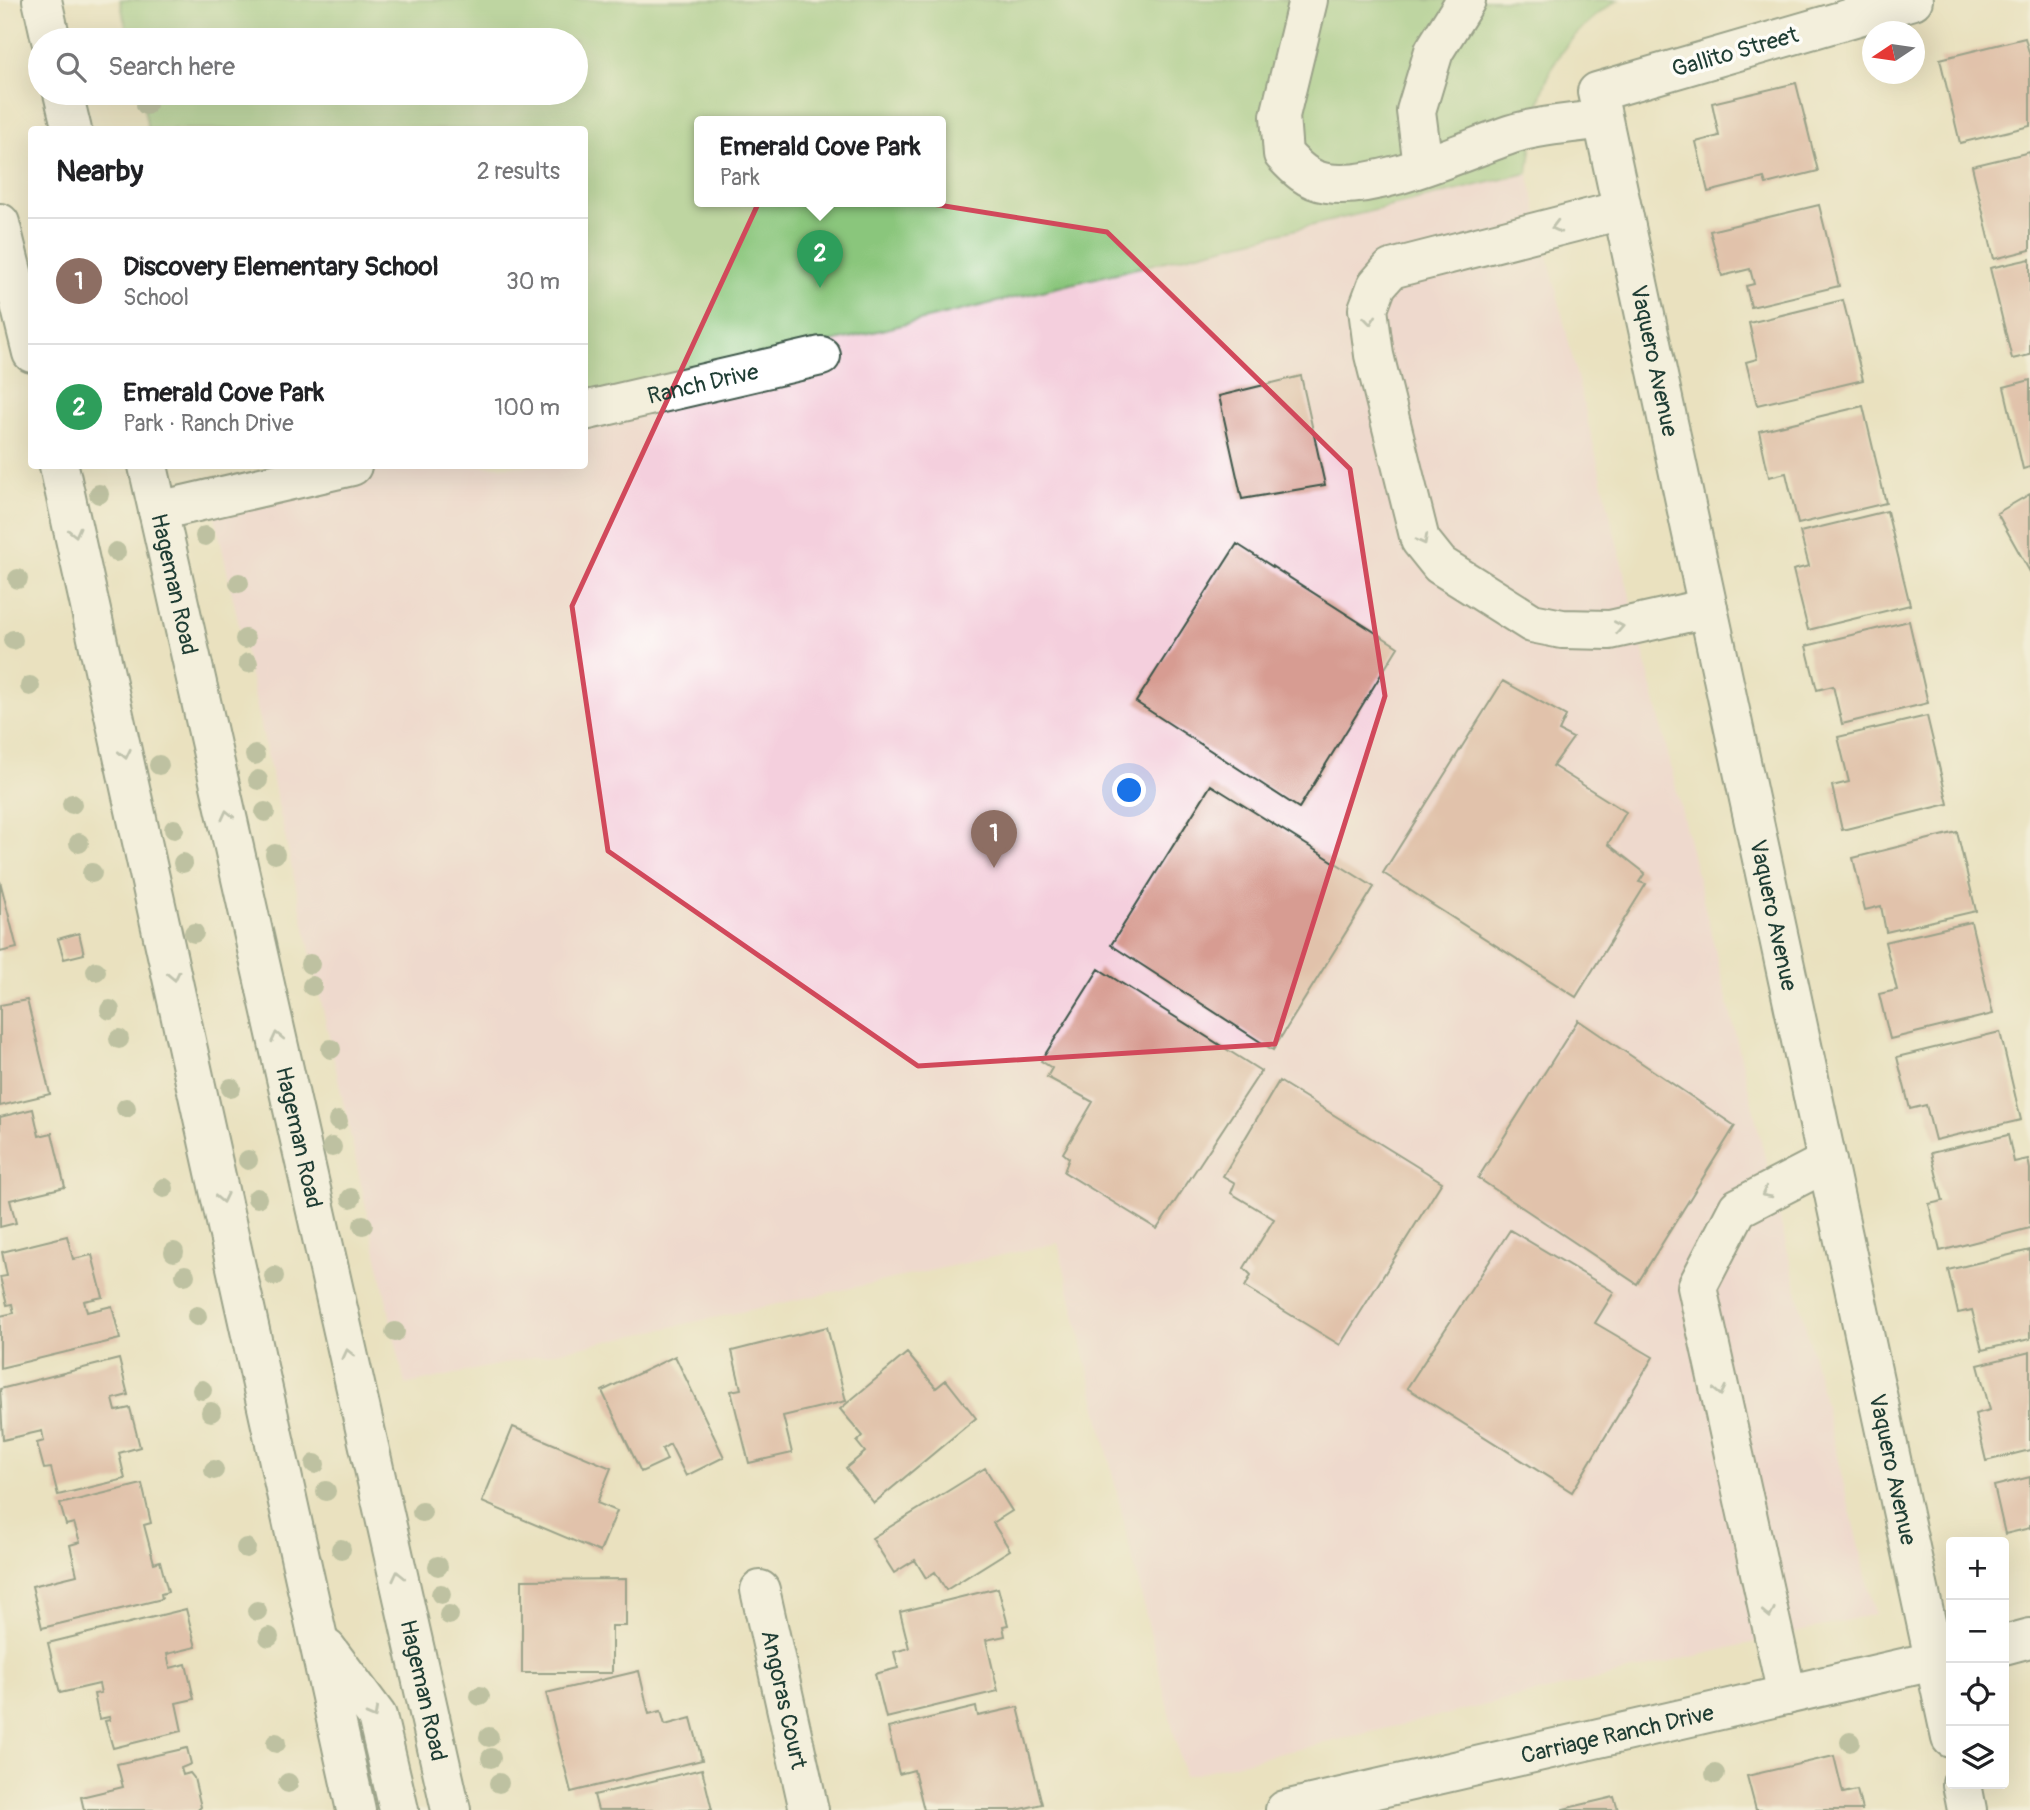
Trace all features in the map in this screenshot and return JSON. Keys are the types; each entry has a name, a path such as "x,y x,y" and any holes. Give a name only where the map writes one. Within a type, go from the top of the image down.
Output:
{"street":[{"path":"42,0 48,28"},
{"name":"Gallito Street","path":"1308,0 1280,116 1283,154 1303,175 1325,183 1356,184 1423,166 1913,0"},
{"path":"1423,166 1416,111 1434,51 1466,0"},
{"path":"66,105 71,126"},
{"name":"Vaquero Avenue","path":"1599,106 1827,1162 1942,1659 1950,1726"},
{"path":"1622,210 1391,269 1377,285 1368,309 1374,355 1420,540 1440,565 1532,623 1562,629 1610,630 1708,608"},
{"path":"0,223 28,337"},
{"name":"Ranch Drive","path":"588,410 821,356"},
{"path":"60,469 356,1810"},
{"name":"Hageman Road","path":"149,469 451,1810"},
{"path":"158,511 339,469"},
{"path":"1787,1695 1697,1287 1738,1208 1827,1162"},
{"name":"Angoras Court","path":"760,1590 809,1810"},
{"path":"319,1638 377,1716 399,1810"},
{"path":"2009,1643 2030,1639"},
{"name":"Carriage Ranch Drive","path":"1285,1810 1386,1799 1787,1695 1942,1659"},
{"path":"1963,1789 1968,1810"}],"highlighted area":[{"path":"770,178 1107,232 1350,469 1385,696 1275,1044 918,1066 608,851 572,606"}],"shaded area":[{"path":"1528,173 1875,1614 1184,1776 1058,1243 405,1385 210,493 312,469 588,469 588,401"}],"green space":[{"path":"120,0 1618,0 1575,36 1560,54 1549,74 1536,118 1528,173 588,401 588,126 147,126 143,105 588,105 588,28 126,28"}],"building":[{"path":"2025,38 2030,56 2030,126 1960,143 1940,59"},
{"path":"1796,83 1818,171 1766,184 1764,178 1708,192 1696,142 1719,136 1712,103"},
{"path":"2030,152 2030,250 1994,259 1972,166"},
{"path":"1819,205 1839,286 1751,307 1746,286 1754,284 1750,269 1722,276 1710,231"},
{"path":"2030,259 2030,355 2012,359 1990,268"},
{"path":"1843,300 1863,380 1757,405 1746,362 1757,359 1749,323"},
{"path":"1301,376 1325,485 1242,499 1219,396"},
{"path":"2030,380 2030,467 2023,469 2004,387"},
{"path":"1863,406 1886,503 1798,524 1786,473 1769,477 1759,431"},
{"path":"2030,494 2030,572 1997,513"},
{"path":"1887,511 1910,605 1808,630 1793,570 1809,566 1800,532"},
{"path":"1237,544 1398,647 1299,808 1136,702"},
{"path":"1909,621 1928,703 1842,724 1833,686 1817,690 1806,646"},
{"path":"1503,681 1566,716 1559,731 1573,738 1553,766 1626,812 1608,844 1645,873 1639,882 1646,884 1576,997 1383,873"},
{"path":"1927,716 1948,804 1842,830 1832,786 1849,782 1838,737"},
{"path":"1211,785 1374,887 1273,1050 1111,945"},
{"path":"1957,832 1976,911 1886,932 1881,906 1865,910 1853,858"},
{"path":"0,881 17,948 0,952"},
{"path":"1971,922 1993,1014 1890,1039 1879,994 1897,990 1885,942"},
{"path":"79,933 84,954 64,959 58,939"},
{"path":"1099,969 1261,1071 1157,1229 1064,1172 1069,1158 1063,1153 1093,1102 1047,1077 1052,1068 1041,1061"},
{"path":"27,1000 50,1094 0,1106 0,1005"},
{"path":"1578,1020 1735,1126 1637,1284 1478,1178"},
{"path":"2000,1032 2021,1120 1935,1140 1926,1105 1910,1109 1897,1057"},
{"path":"1279,1081 1442,1182 1340,1345 1245,1287 1251,1275 1244,1268 1274,1219 1231,1193 1235,1183 1223,1176"},
{"path":"33,1109 39,1136 52,1133 65,1187 10,1200 16,1223 0,1227 0,1117"},
{"path":"2008,1135 2014,1162 2028,1159 2030,1228 1940,1251 1929,1204 1943,1201 1931,1153"},
{"path":"1510,1230 1614,1292 1595,1323 1653,1357 1572,1492 1407,1388"},
{"path":"67,1236 73,1259 92,1255 103,1297 84,1301 87,1312 112,1306 120,1339 0,1368 0,1316 14,1313 12,1304 7,1305 0,1277 7,1276 2,1252"},
{"path":"2030,1250 2030,1339 1982,1350 1972,1310 1958,1313 1948,1270"},
{"path":"827,1327 846,1401 783,1416 792,1453 749,1463 731,1391 741,1389 732,1351"},
{"path":"2030,1352 2030,1450 1986,1461 1975,1414 1990,1410 1978,1365"},
{"path":"907,1353 936,1388 946,1380 976,1418 874,1503 846,1468 865,1452 857,1442 863,1436 840,1409"},
{"path":"675,1356 724,1457 686,1476 670,1444 662,1449 667,1460 641,1472 602,1391"},
{"path":"119,1359 128,1395 113,1399 116,1411 130,1408 140,1447 119,1453 125,1479 58,1495 51,1468 44,1469 37,1443 44,1441 42,1431 3,1440 0,1389"},
{"path":"513,1427 611,1468 597,1503 617,1511 600,1552 482,1502"},
{"path":"985,1468 1012,1511 993,1523 1010,1550 946,1590 935,1572 926,1578 915,1560 894,1573 872,1538"},
{"path":"2030,1477 2030,1528 2005,1534 1994,1486"},
{"path":"142,1484 151,1523 144,1525 154,1563 160,1561 168,1592 161,1594 162,1599 42,1628 32,1586 77,1575 70,1545 80,1542 74,1523 66,1525 60,1504"},
{"path":"626,1579 626,1626 612,1626 612,1673 522,1673 522,1580"},
{"path":"998,1588 1008,1625 1003,1626 1005,1636 986,1640 998,1691 886,1718 875,1674 898,1668 894,1652 909,1648 900,1612"},
{"path":"186,1609 196,1647 167,1654 170,1668 186,1664 194,1699 176,1703 182,1731 113,1748 105,1721 110,1720 109,1717 99,1719 94,1694 101,1693 99,1684 60,1693 48,1643"},
{"path":"639,1671 649,1714 661,1711 665,1725 691,1718 702,1760 571,1792 546,1693"},
{"path":"976,1707 978,1716 1018,1707 1042,1804 1017,1810 924,1810 914,1770 899,1774 888,1728"},
{"path":"187,1748 191,1764 181,1768 183,1775 190,1773 194,1778 201,1807 198,1810 84,1810 81,1797 123,1787 117,1764"},
{"path":"1834,1756 1843,1793 1857,1790 1862,1810 1756,1810 1747,1776"},
{"path":"702,1769 712,1810 598,1810 594,1795"},
{"path":"1614,1797 1618,1810 1563,1810 1563,1809"}],"place":[{"name":"Emerald Cove Park","path":"820,288"},
{"name":"Discovery Elementary School","path":"994,868"}]}
